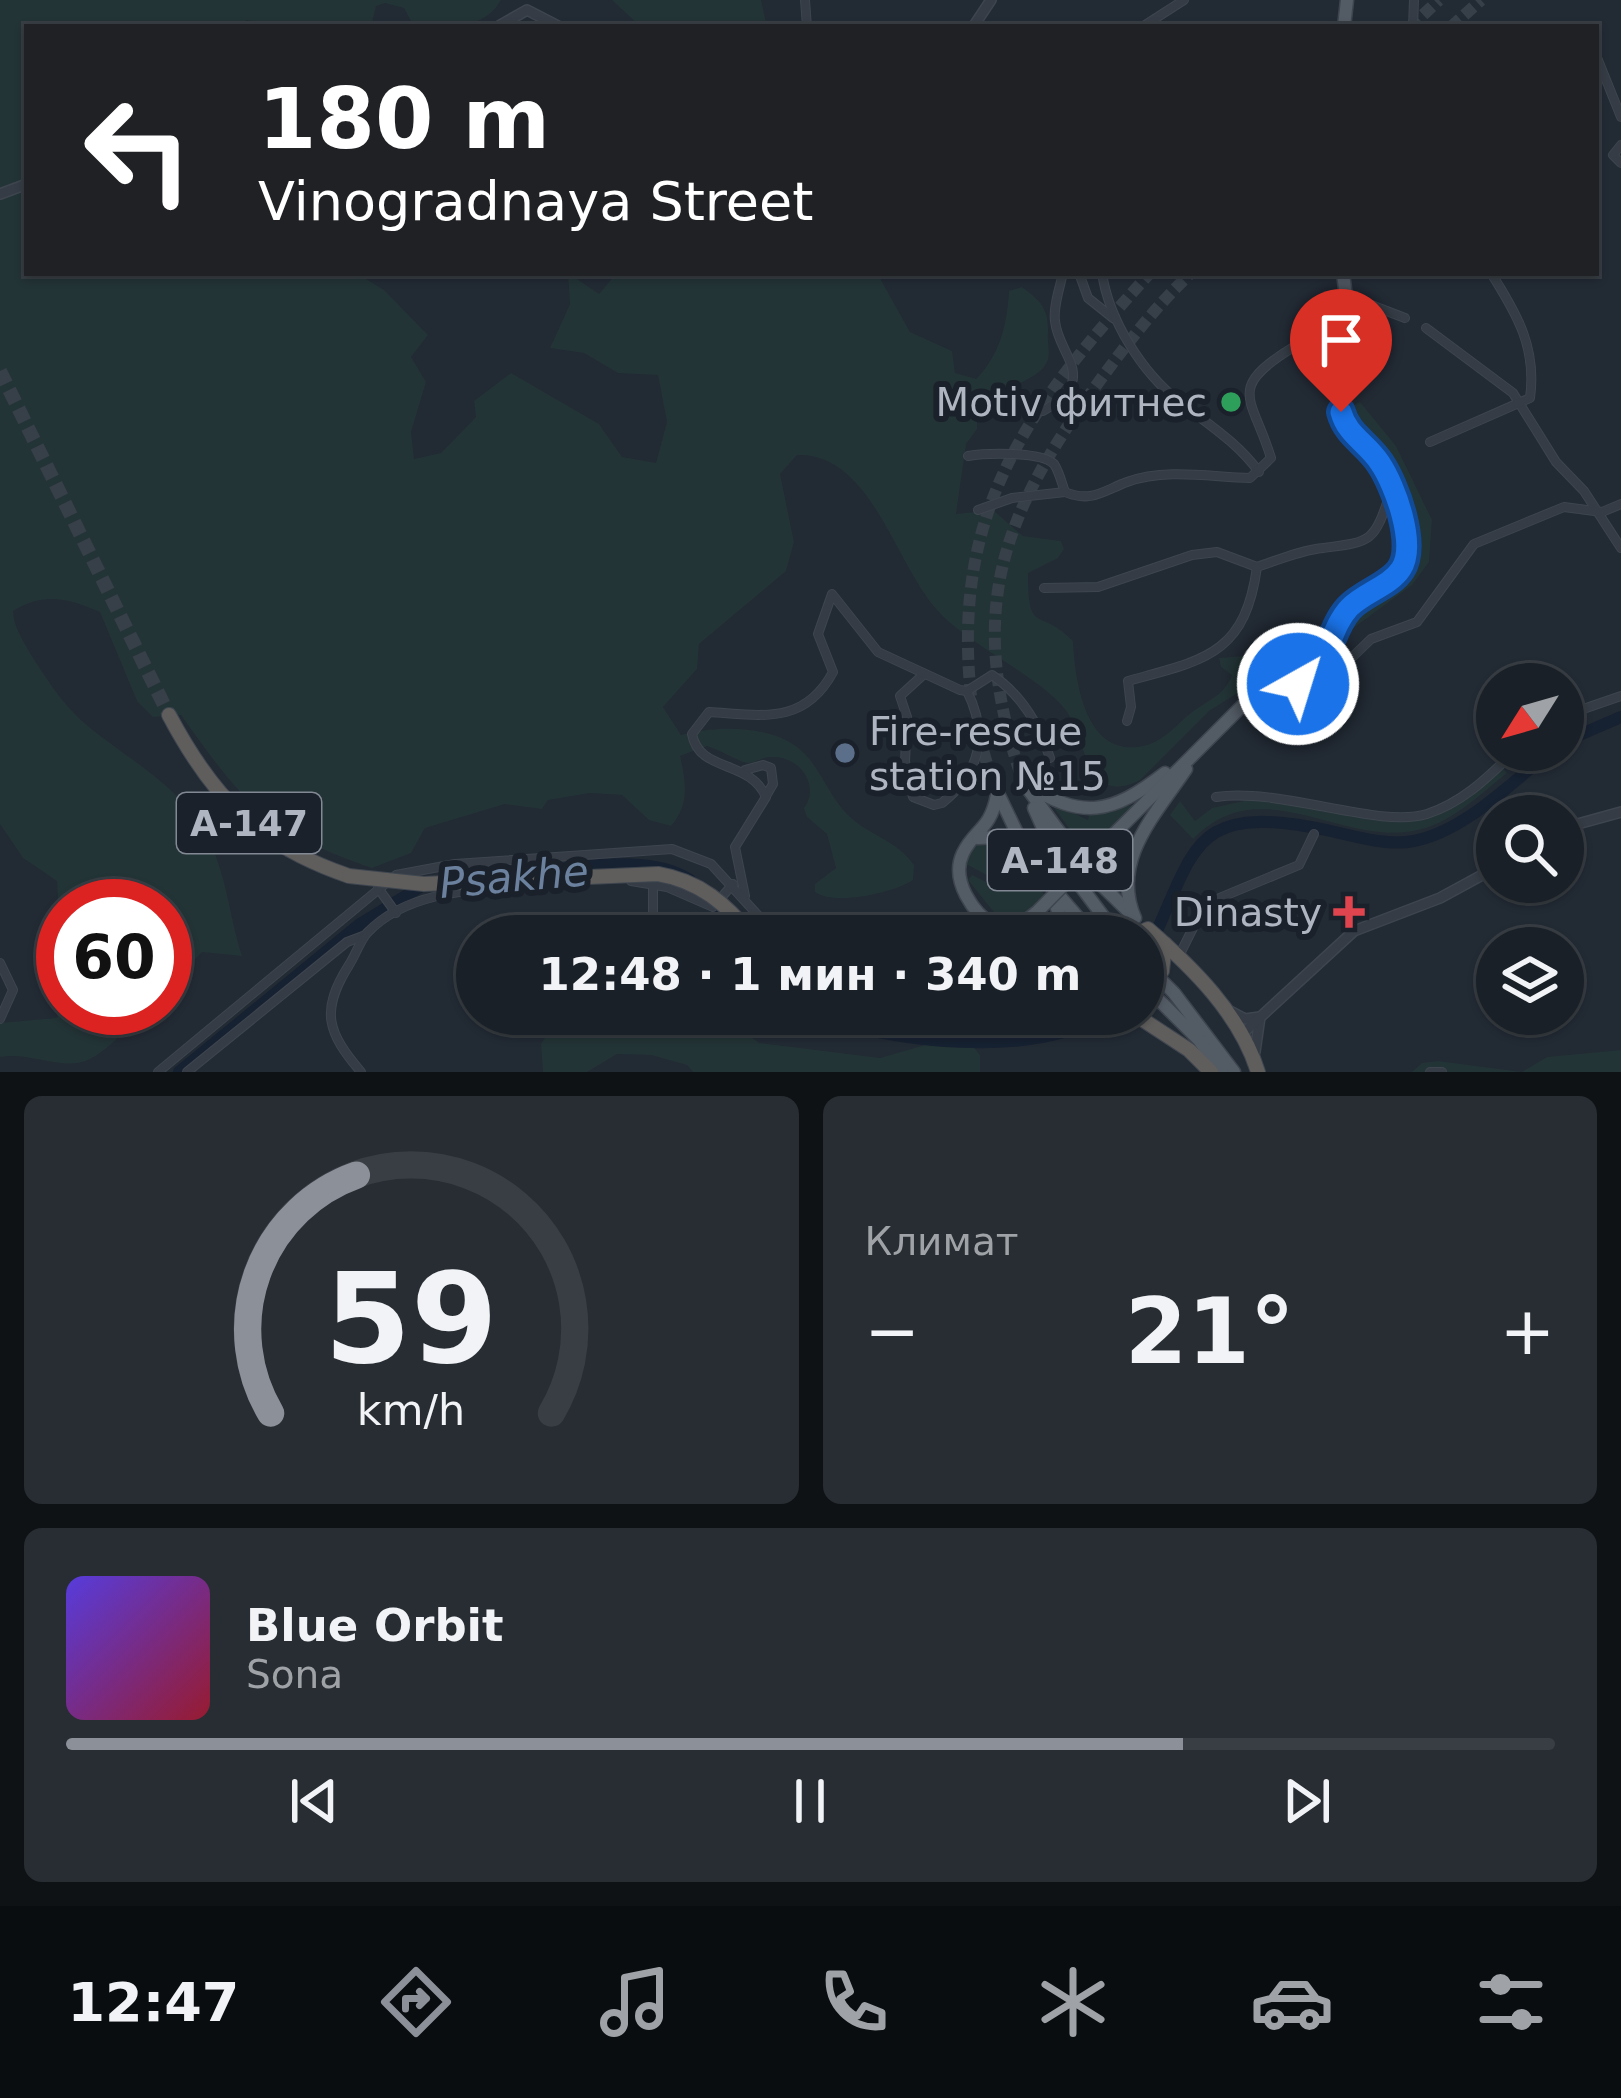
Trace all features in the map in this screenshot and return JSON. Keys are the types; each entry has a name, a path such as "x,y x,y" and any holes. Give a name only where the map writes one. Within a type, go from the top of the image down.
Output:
{"highway":[{"name":"А-147","path":"169,715 209,781 267,839 349,876 424,884 658,874 680,878 711,894 732,915"},
{"path":"1165,944 1243,1033 1257,1068"},
{"path":"1164,953 1165,944"},
{"path":"1164,969 1182,961"},
{"path":"1164,1033 1211,1072"}],"main road":[{"path":"1057,915 1058,907 1032,864 1010,841 978,838 967,846 959,866 960,880 976,911 996,927 1009,928 1037,912 1091,857 1204,743 1250,700 1304,681 1322,664 1345,613 1396,575 1404,563 1403,526 1380,462 1348,430 1341,412 1349,356 1343,276"},
{"path":"1022,778 1074,806 1117,806 1204,743"},
{"path":"1134,915 1125,890 1128,865 1204,743"},
{"path":"1022,778 1090,874 1132,915"},
{"name":"А-148","path":"1022,778 1052,848 1102,915"},
{"name":"А-148","path":"978,838 990,820 995,789 1032,864 1076,915"},
{"path":"1164,993 1222,1072"},
{"path":"1164,997 1234,1072"}],"street":[{"path":"1147,24 1184,0"},
{"path":"501,24 526,5 555,24"},
{"path":"1599,62 1621,116"},
{"path":"1621,145 1613,154 1621,163"},
{"path":"1043,411 1063,397 1072,378 1071,356 1054,320 1062,276"},
{"path":"1080,276 1088,298 1114,319 1166,391 1236,443 1259,472"},
{"path":"1103,276 1114,319"},
{"path":"1430,442 1530,398 1531,353 1521,322 1493,276"},
{"path":"978,510 1024,496 1065,492 1079,498 1099,497 1129,482 1166,474 1250,478 1270,458 1247,402 1250,381 1267,362 1292,348 1333,305 1347,300 1405,318"},
{"path":"1426,328 1486,368 1520,406 1556,463 1574,478 1621,548"},
{"path":"968,456 1001,451 1045,458 1055,466 1065,492"},
{"path":"1044,588 1098,586 1217,552 1257,567 1311,550 1362,544 1377,530 1391,490"},
{"path":"1322,664 1344,665 1371,639 1417,622 1474,544 1564,507 1596,511 1621,504"},
{"path":"1127,721 1131,712 1128,681 1186,668 1244,624 1257,567"},
{"path":"766,797 753,776 709,758 694,745 692,734 709,712 783,716 820,692 833,672 818,634 832,594 878,652 967,691 980,723 976,764 942,803 923,803 913,797 905,762 907,718 900,696 922,675"},
{"path":"967,691 986,676 1007,685 1042,731 1050,758"},
{"path":"1584,709 1621,696"},
{"path":"744,771 763,765 771,768 773,784 735,848 745,896"},
{"path":"1216,796 1270,794 1418,816 1489,780 1497,771"},
{"path":"1584,822 1621,812"},
{"path":"1182,961 1205,904 1299,865 1314,834"},
{"path":"158,1072 396,875 454,864 672,849 694,854 733,884 760,915"},
{"path":"1243,1033 1354,931 1440,898 1476,878"},
{"path":"187,1072 347,941 427,898 466,890 624,880 653,883 713,907 733,884"},
{"path":"653,883 653,915"},
{"path":"378,889 396,914"},
{"path":"361,1072 334,1037 329,1021 332,996 363,936"},
{"path":"0,963 13,990 0,1019"},
{"path":"1222,1006 1245,1019 1259,1017"},
{"path":"1257,1068 1259,1017"},
{"path":"1430,1072 1442,1072"}],"shaded area":[{"path":"0,0 501,0 485,17 465,24 412,24 404,8 385,3 376,6 372,24 246,20 242,24 24,24 24,276 361,276 384,290 428,335 411,357 426,382 411,432 414,459 441,453 476,417 474,401 511,373 599,424 622,457 656,463 667,422 658,375 618,373 584,353 550,348 570,304 568,276 599,294 614,276 879,276 910,332 952,351 955,373 976,379 1001,338 1009,291 1022,287 1045,312 1048,359 1034,375 977,407 977,429 966,444 956,514 993,510 1023,536 1061,541 1064,549 1058,558 1028,573 1030,606 1038,618 1073,641 1081,696 1097,730 1110,742 1126,747 1160,739 1225,687 1232,675 1221,667 1219,658 1257,655 1267,664 1280,665 1317,636 1347,625 1357,611 1412,570 1417,531 1412,511 1379,454 1353,423 1353,406 1360,402 1396,446 1432,520 1429,562 1412,585 1300,667 1255,682 1209,711 1140,780 1109,785 1091,767 1067,712 1056,700 937,610 862,491 822,459 797,455 780,474 794,542 786,571 699,644 697,669 663,707 681,735 746,730 793,744 811,761 848,815 899,849 914,865 913,880 904,885 849,898 815,892 815,884 836,868 827,834 807,817 804,808 810,790 798,766 771,757 747,763 707,746 680,756 684,801 671,826 649,820 622,795 590,793 548,800 542,809 505,804 425,828 411,853 372,868 336,855 282,827 241,793 181,715 153,717 137,701 100,612 66,601 35,601 13,611 21,638 53,688 81,720 175,794 200,824 216,855 242,956 202,952 192,962 192,879 54,879 23,858 0,824"},
{"path":"612,0 761,0 766,24 638,24"},
{"path":"1499,771 1507,773 1463,808 1413,831 1384,832 1299,814 1245,810 1219,819 1193,839 1170,815 1180,801 1195,821 1212,808 1253,799 1417,818 1477,790"},
{"path":"1050,802 1088,820 1090,810 1135,805 1087,853"},
{"path":"991,841 1009,848 1046,897 1024,915 996,915 968,880 972,875 1005,891 1023,880 1012,863 1000,871 1006,881 1002,883 964,863 975,845"},
{"path":"36,1020 36,1035 120,1035 97,1055 78,1063 0,1057 0,1023"},
{"path":"547,1035 749,1035 759,1043 880,1058 946,1039 972,1045 980,1055 980,1072 693,1072 687,1065 651,1055 617,1054 587,1072 543,1072 541,1044"},
{"path":"1621,1050 1621,1072 1522,1072 1547,1057"},
{"path":"1438,1061 1522,1072 1412,1072 1422,1063"}],"waterway":[{"name":"Psakhe","path":"1584,733 1621,717"},
{"name":"Psakhe","path":"1164,915 1188,862 1203,842 1222,829 1248,822 1283,823 1383,842 1414,841 1470,816 1527,771"},
{"name":"Psakhe","path":"516,874 629,864 672,871 690,880"},
{"name":"Psakhe","path":"179,1072 360,924 425,884"},
{"name":"Psakhe","path":"717,907 724,915"},
{"path":"900,1035 960,1042 1048,1035"}],"tunnel":[{"path":"1413,24 1439,0"},
{"path":"1454,24 1481,0"},
{"path":"971,696 968,629 974,569 987,514 1035,415 1147,276"},
{"path":"1020,773 996,666 995,618 1001,573 1014,530 1058,441 1090,394 1188,276"},
{"path":"0,371 169,715"},
{"path":"978,734 993,783"}],"place":[{"name":"Motiv фитнес","path":"1231,402"},
{"name":"Fire-rescue station №15","path":"845,753"},
{"name":"Dinasty","path":"1349,912"}],"route":[{"path":"1298,684 1322,664 1345,613 1396,575 1406,554 1403,526 1384,471 1348,430 1341,412"}]}
